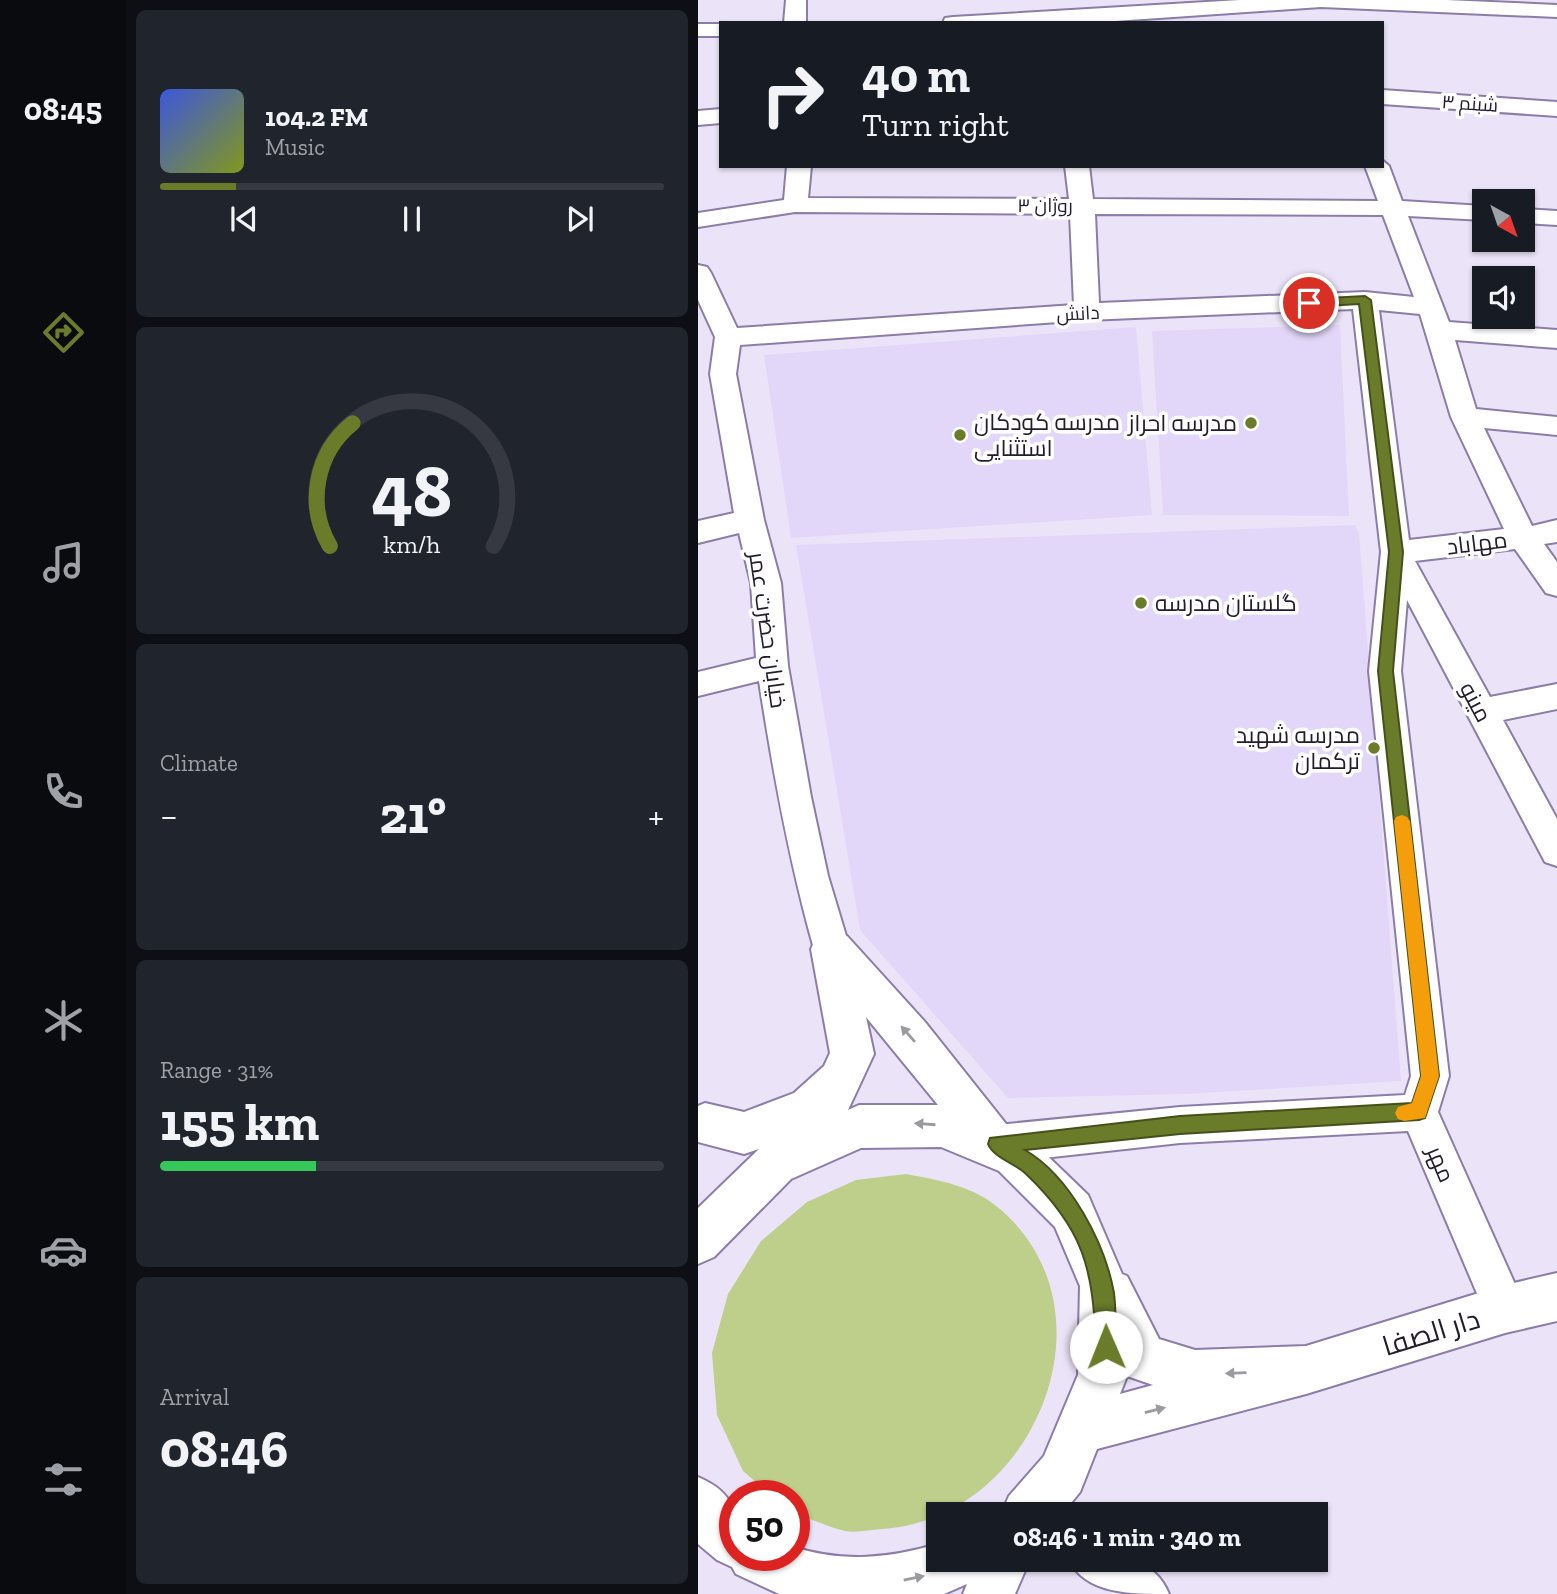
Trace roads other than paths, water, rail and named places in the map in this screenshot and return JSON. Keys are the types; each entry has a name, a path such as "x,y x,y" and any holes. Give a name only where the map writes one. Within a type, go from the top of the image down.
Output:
{"main road":[{"path":"698,1241 739,1190 800,1147 852,1054 832,949"},
{"path":"832,949 910,1036 997,1144"},
{"path":"701,1118 744,1133 809,1108 833,1085 852,1054"},
{"path":"701,1118 748,1161 800,1147 854,1127 899,1122 944,1125 997,1144 1024,1159 1056,1190 1082,1227 1099,1270 1144,1358 1195,1374 1306,1370"},
{"path":"1037,1502 1060,1476 1088,1426 1097,1400 1106,1347 1107,1321 1099,1270"},
{"name":"دار الصفا","path":"1306,1370 1505,1309 1557,1297"},
{"path":"1088,1426 1306,1370"},
{"path":"698,1503 719,1528"},
{"path":"778,1573 828,1584 880,1586 937,1572"},
{"path":"989,1594 998,1572"}],"street":[{"path":"795,21 796,0"},
{"path":"977,21 1321,0 1557,11"},
{"path":"1321,0 1327,21"},
{"path":"698,30 719,30"},
{"name":"شبنم ۳","path":"1384,97 1557,109"},
{"path":"698,118 719,117"},
{"path":"795,205 799,168"},
{"path":"1077,168 1082,205 1087,312"},
{"path":"1378,168 1433,319 1465,417 1523,538 1557,585"},
{"name":"روژان ۳","path":"698,220 795,205 1392,208 1472,212"},
{"path":"1535,217 1557,218"},
{"path":"698,273 728,337"},
{"path":"997,1144 1180,1125 1419,1112 1430,1076 1385,671 1396,552 1365,300"},
{"name":"دانش","path":"728,337 1087,312 1365,300 1433,319 1557,340"},
{"name":"خیابان حضرت عمر","path":"728,337 711,379 766,583 772,666 794,797 811,876 832,949"},
{"path":"1465,417 1557,426"},
{"path":"698,532 750,520"},
{"name":"مهاباد","path":"1396,552 1523,538 1557,531"},
{"name":"مینو","path":"1396,552 1557,852"},
{"path":"698,684 772,666"},
{"path":"1481,712 1557,696"},
{"name":"مهر","path":"1419,1112 1505,1309"},
{"path":"1111,1572 1146,1594"}],"place":[{"name":"مدرسه احراز","path":"1251,423"},
{"name":"مدرسه کودکان استثنایی","path":"960,435"},
{"name":"گلستان مدرسه","path":"1141,603"},
{"name":"مدرسه شهید ترکمان","path":"1374,748"}]}
